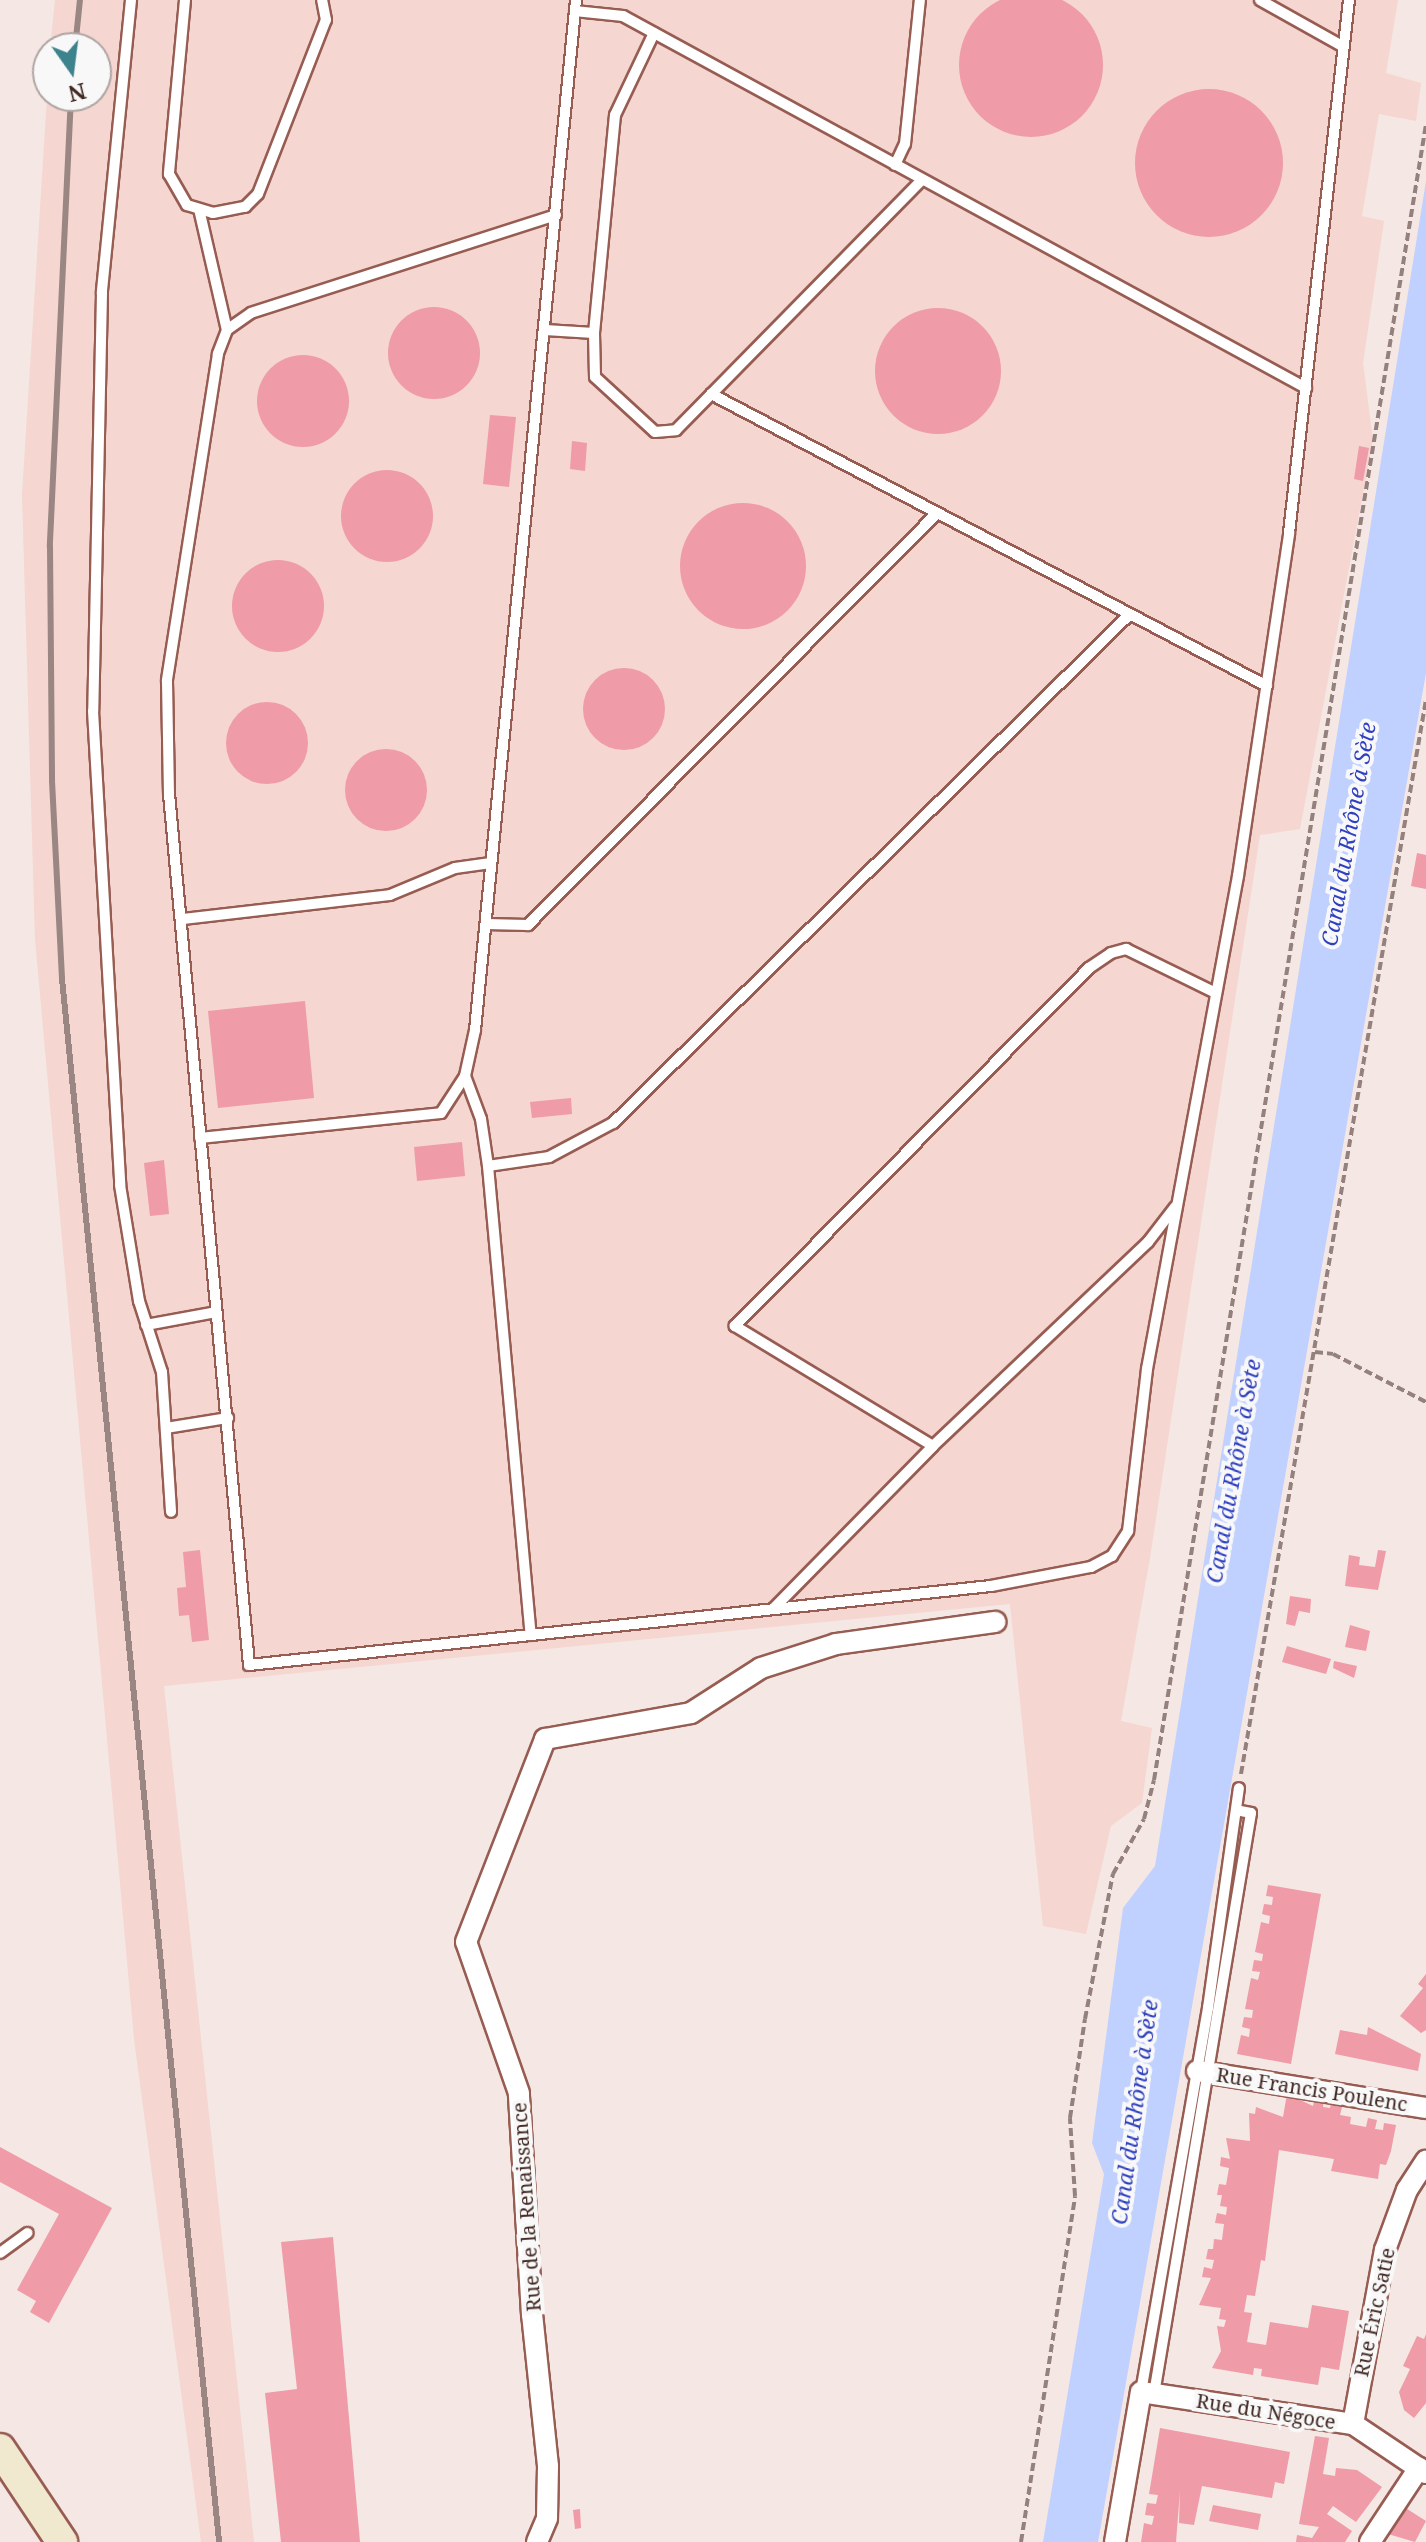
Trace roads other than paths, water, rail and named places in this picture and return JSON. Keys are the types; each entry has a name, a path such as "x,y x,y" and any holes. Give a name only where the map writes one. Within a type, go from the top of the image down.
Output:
{"main road":[{"path":"0,2449 62,2542"}],"street":[{"name":"Rue de la Renaissance","path":"537,2542 547,2518 548,2466 532,2315 519,2093 466,1942 545,1739 691,1713 761,1668 836,1644 995,1622"},
{"name":"Rue Francis Poulenc","path":"1203,2072 1426,2108"},
{"name":"Rue Éric Satie","path":"1353,2424 1385,2250 1407,2190 1426,2161"},
{"name":"Rue du Négoce","path":"1147,2393 1353,2424 1422,2470"},
{"path":"1115,2542 1147,2393"},
{"path":"1370,2542 1422,2470"}],"lane":[{"path":"131,0 102,293 93,711 120,1185 146,1325 162,1372 171,1512"},
{"path":"185,0 169,174 187,205 213,213 245,207 258,194 326,20 322,0"},
{"path":"895,165 905,144 920,0"},
{"path":"1260,0 1342,46"},
{"path":"199,209 227,330 218,354 194,492 167,681 169,794 183,919 249,1665 991,1586 1091,1567 1112,1556 1128,1531 1147,1369 1216,993 1267,686 1306,388 1349,0"},
{"path":"200,1138 441,1113 465,1076 475,1030 486,924 576,6 623,16 1306,388"},
{"path":"654,33 615,115 594,333 595,377 655,432 676,430 922,180"},
{"path":"227,330 251,313 556,215"},
{"path":"545,330 594,333"},
{"path":"711,394 1128,616 1267,686"},
{"path":"486,924 528,925 936,514"},
{"path":"488,1166 549,1157 613,1123 647,1094 1128,616"},
{"path":"183,919 390,895 455,868 491,863"},
{"path":"933,1446 735,1326 1078,979 1111,953 1126,949 1216,993"},
{"path":"465,1076 481,1119 488,1166 531,1635"},
{"path":"773,1609 933,1446 1148,1242 1176,1206"},
{"path":"146,1325 216,1312"},
{"path":"166,1428 228,1418"},
{"path":"1147,2393 1251,1813 1236,1810 1239,1788"},
{"path":"0,2253 28,2233"}],"water":[{"name":"Canal du Rhône à Sète","path":"1426,181 1426,673 1098,2542 1043,2542 1104,2174 1092,2143 1123,1908 1155,1866"}],"railway":[{"path":"77,32 80,0"},
{"path":"70,112 50,547 52,781 62,979 219,2542"}]}
